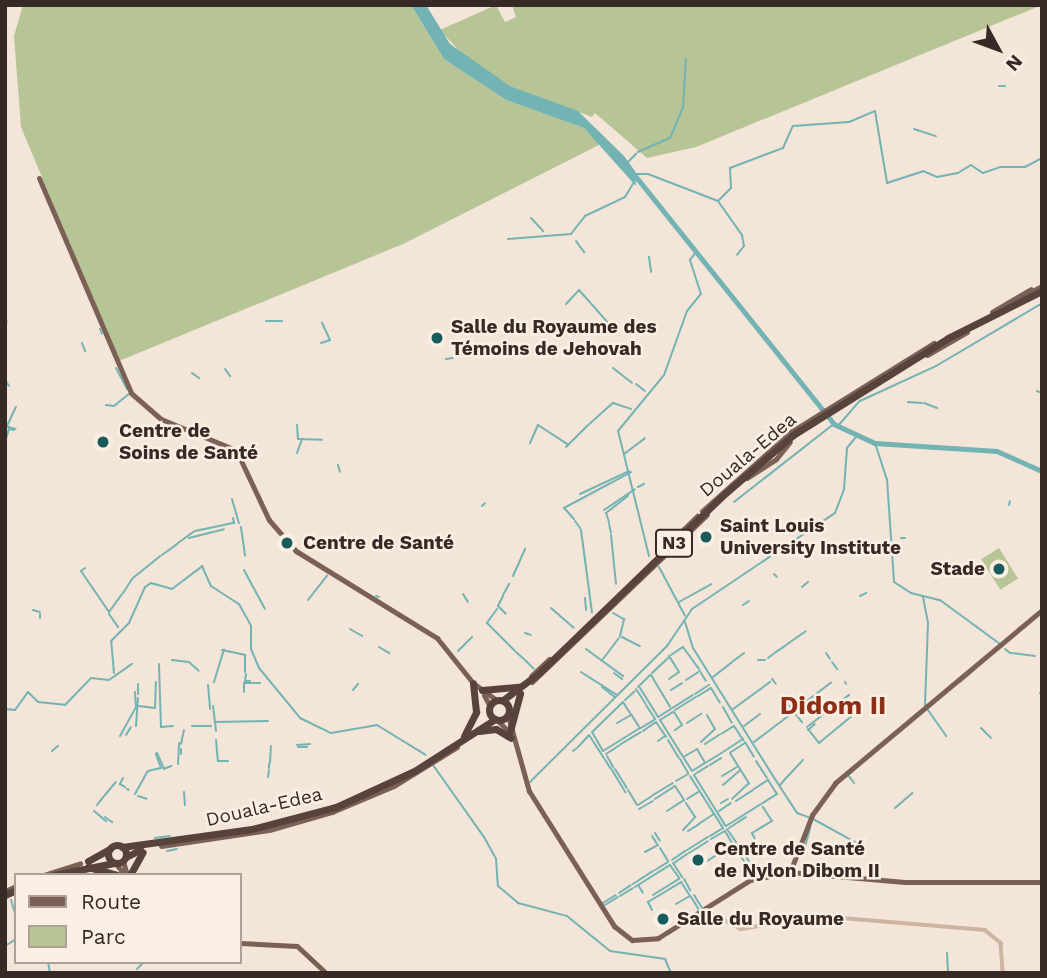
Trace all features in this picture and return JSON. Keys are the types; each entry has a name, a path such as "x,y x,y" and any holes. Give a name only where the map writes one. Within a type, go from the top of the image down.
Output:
{"highway":[{"name":"Douala-Edea","path":"509,712 529,682 721,497 815,419 1041,290"},
{"path":"461,739 476,712 473,682"},
{"path":"481,690 506,691 529,682"},
{"name":"Douala-Edea","path":"500,700 529,682"},
{"path":"475,732 496,729 510,734 520,693"},
{"path":"500,700 509,712"},
{"name":"N3","path":"493,714 500,700"},
{"name":"N3","path":"493,714 509,712"},
{"name":"Douala-Edea","path":"461,739 493,714"},
{"name":"Douala-Edea","path":"119,861 158,846 336,807 391,783 475,732 493,714"},
{"path":"128,873 135,858 158,846"},
{"name":"Douala-Edea","path":"122,847 158,846"},
{"path":"119,861 122,847"},
{"name":"N3","path":"62,873 110,849 122,847"},
{"path":"110,849 119,861"},
{"name":"N3","path":"82,865 119,861"},
{"path":"82,865 110,873"}],"main road":[{"path":"39,178 131,393 161,419 236,450 269,520 296,551 437,638 481,690 500,700"},
{"path":"834,407 992,312 1041,290"},
{"path":"834,407 1041,290"},
{"path":"529,682 747,478 815,419"},
{"path":"529,682 697,516 815,419"},
{"path":"790,872 811,817 844,774 1042,610"},
{"path":"481,690 493,714 510,734"},
{"path":"509,712 510,734 529,791 617,930 632,940 652,940 750,880 790,872 905,882 1042,882"},
{"name":"N3","path":"158,846 248,834 331,812 428,766 475,732"},
{"name":"N3","path":"158,846 333,804 461,739"},
{"path":"119,861 126,873"},
{"name":"N3","path":"52,873 82,865"},
{"path":"242,943 298,946 326,973"}],"street":[{"path":"705,909 741,929 818,916 985,930 1001,943 1003,973"}],"green space":[{"path":"23,5 411,5 444,59 506,100 584,128 601,144 403,244 119,361 21,127 14,36"},
{"path":"496,5 505,22 516,17 512,5 1042,5 696,147 647,158 595,113 592,117 510,86 464,56 440,30"},
{"name":"Stade","path":"999,548 1018,579 1000,590 981,559"}],"water":[{"path":"411,5 426,5 450,44 510,86 578,111 624,156 635,171 636,186 584,128 506,100 444,59"}],"waterway":[{"path":"638,152 670,138 683,108 686,58"},
{"path":"999,86 1005,86"},
{"path":"634,174 648,174 718,201 731,188 730,168 783,148 793,126 849,122 875,111 887,183 923,171 937,177 958,173 971,165 983,173 1000,167 1025,167 1042,158"},
{"path":"914,129 936,136"},
{"path":"627,163 636,154"},
{"path":"634,174 834,424 875,443 997,451 1042,471"},
{"path":"508,239 571,234 585,216 625,197 634,182"},
{"path":"718,201 742,235 744,246 737,255"},
{"path":"531,218 543,231"},
{"path":"576,241 584,252"},
{"path":"649,556 618,431 664,375 687,311 701,294 690,260 695,253"},
{"path":"649,257 651,272"},
{"path":"566,304 579,290 610,325"},
{"path":"837,427 860,401 936,366 1039,305"},
{"path":"5,325 7,321"},
{"path":"266,321 282,321"},
{"path":"321,343 330,340 322,323"},
{"path":"100,329 102,334"},
{"path":"82,343 85,351"},
{"path":"446,359 453,358"},
{"path":"116,368 127,389"},
{"path":"613,368 632,383"},
{"path":"225,369 230,376"},
{"path":"192,373 199,378"},
{"path":"5,380 9,386"},
{"path":"636,384 645,391"},
{"path":"1037,391 1042,393"},
{"path":"106,405 114,406 129,394"},
{"path":"908,402 922,403"},
{"path":"586,427 613,403 631,409"},
{"path":"924,403 937,408"},
{"path":"7,426 16,407"},
{"path":"734,502 834,424"},
{"path":"297,425 298,439 322,440"},
{"path":"530,443 538,425 567,444"},
{"path":"5,426 16,429"},
{"path":"566,447 586,427"},
{"path":"5,442 9,429 14,430"},
{"path":"530,782 667,646 692,609 835,513 844,489 847,448 856,437"},
{"path":"624,454 645,438"},
{"path":"297,453 302,439"},
{"path":"875,443 887,479 894,582 911,593 940,600 1000,644"},
{"path":"338,465 340,472"},
{"path":"580,494 629,471"},
{"path":"574,519 564,508 631,472"},
{"path":"638,487 644,484"},
{"path":"604,510 635,489"},
{"path":"609,522 606,513 628,496"},
{"path":"232,499 239,523"},
{"path":"1009,505 1010,501"},
{"path":"482,506 485,503"},
{"path":"195,531 234,523 233,518"},
{"path":"575,521 580,528"},
{"path":"609,524 611,533"},
{"path":"241,527 245,556"},
{"path":"189,538 224,529"},
{"path":"581,530 592,612"},
{"path":"178,543 193,532"},
{"path":"611,535 616,584"},
{"path":"162,555 177,544"},
{"path":"513,576 525,549"},
{"path":"133,578 160,556"},
{"path":"114,673 111,641 129,623 145,587 151,583 172,589 202,566 211,586 239,604 251,626 251,649 259,668 300,718 331,733 377,725 426,755"},
{"path":"659,567 685,616"},
{"path":"85,568 81,571 109,612 122,594"},
{"path":"244,570 265,609"},
{"path":"774,574 777,577"},
{"path":"308,600 327,576"},
{"path":"123,593 132,579"},
{"path":"802,587 808,582"},
{"path":"503,595 509,584"},
{"path":"679,602 711,584"},
{"path":"860,596 866,593"},
{"path":"463,594 468,602"},
{"path":"503,596 498,606 506,614"},
{"path":"923,597 928,623 925,705"},
{"path":"585,598 586,610"},
{"path":"743,605 749,601"},
{"path":"551,608 574,628"},
{"path":"497,609 487,623 499,635"},
{"path":"33,610 40,612"},
{"path":"613,613 624,619 620,637"},
{"path":"109,614 118,627"},
{"path":"685,622 693,648 773,776 797,813 808,817"},
{"path":"350,629 362,636"},
{"path":"786,645 806,631"},
{"path":"525,633 531,635"},
{"path":"500,636 515,651"},
{"path":"458,651 472,637"},
{"path":"622,637 640,646"},
{"path":"603,659 619,638"},
{"path":"773,654 785,646"},
{"path":"379,647 389,653"},
{"path":"671,655 683,647 699,669"},
{"path":"586,649 623,676"},
{"path":"1005,649 1010,653"},
{"path":"222,650 245,655 245,672"},
{"path":"214,682 224,650"},
{"path":"516,652 525,660"},
{"path":"732,662 744,653"},
{"path":"826,653 830,659"},
{"path":"1011,653 1035,656"},
{"path":"768,658 772,655"},
{"path":"669,656 679,672 669,679"},
{"path":"652,673 669,657"},
{"path":"172,660 189,662 199,671"},
{"path":"758,660 765,660"},
{"path":"526,661 534,669"},
{"path":"832,662 837,669"},
{"path":"713,677 731,663"},
{"path":"5,709 15,710 28,692 38,702 65,705 91,678 109,680 132,664"},
{"path":"159,664 161,727 173,726"},
{"path":"960,682 974,670"},
{"path":"686,680 700,671"},
{"path":"581,672 617,695"},
{"path":"614,673 622,679"},
{"path":"701,673 706,681"},
{"path":"246,674 245,681 250,681"},
{"path":"638,687 650,675"},
{"path":"651,675 670,707"},
{"path":"772,679 776,684"},
{"path":"139,706 155,708 156,682"},
{"path":"733,709 770,682"},
{"path":"244,692 244,683 260,683"},
{"path":"671,690 682,683"},
{"path":"800,706 831,683"},
{"path":"138,684 138,694"},
{"path":"353,690 358,684"},
{"path":"208,685 210,709"},
{"path":"695,694 709,685"},
{"path":"602,687 615,697"},
{"path":"640,688 658,717 693,695"},
{"path":"711,688 720,703"},
{"path":"698,696 711,688"},
{"path":"636,689 645,703"},
{"path":"625,700 635,691"},
{"path":"120,736 136,707 135,692"},
{"path":"807,727 849,695"},
{"path":"675,710 696,697"},
{"path":"136,726 138,698"},
{"path":"783,698 802,722"},
{"path":"623,702 592,732 603,751 640,728"},
{"path":"623,702 630,713"},
{"path":"646,705 655,719"},
{"path":"213,706 216,731"},
{"path":"723,707 732,723"},
{"path":"808,729 819,743 859,710"},
{"path":"928,710 946,736"},
{"path":"660,720 673,712"},
{"path":"674,712 682,725 675,730"},
{"path":"631,714 639,727"},
{"path":"687,723 701,714"},
{"path":"744,726 760,714"},
{"path":"754,742 791,714"},
{"path":"617,723 631,715"},
{"path":"701,742 715,729 707,715"},
{"path":"641,728 654,720"},
{"path":"660,720 692,771"},
{"path":"215,722 268,721"},
{"path":"656,722 666,737"},
{"path":"643,731 656,722"},
{"path":"808,730 815,724"},
{"path":"192,726 211,726"},
{"path":"721,734 734,726 743,740"},
{"path":"126,735 131,727"},
{"path":"981,728 991,738"},
{"path":"181,744 184,730"},
{"path":"621,744 641,732"},
{"path":"578,747 589,735 611,769"},
{"path":"705,744 719,735"},
{"path":"658,741 665,736"},
{"path":"729,748 743,739"},
{"path":"216,740 218,761 228,761"},
{"path":"668,740 679,758"},
{"path":"745,742 754,757"},
{"path":"178,764 179,743"},
{"path":"731,752 745,743"},
{"path":"297,745 310,744"},
{"path":"606,754 620,745"},
{"path":"52,751 58,746"},
{"path":"270,763 271,746"},
{"path":"298,747 307,747"},
{"path":"573,751 577,748"},
{"path":"181,749 181,754"},
{"path":"685,756 697,749 705,763"},
{"path":"707,762 728,749"},
{"path":"157,753 164,769 171,766"},
{"path":"730,753 749,783 732,799"},
{"path":"135,794 148,771 161,768 156,754"},
{"path":"607,756 613,767"},
{"path":"710,765 721,758"},
{"path":"680,759 688,773"},
{"path":"788,776 803,760"},
{"path":"756,761 767,778"},
{"path":"692,771 705,763"},
{"path":"433,765 484,837 496,859 498,886 518,903 567,916 610,951 665,959 671,973"},
{"path":"695,774 708,766"},
{"path":"722,776 737,767"},
{"path":"615,769 627,788"},
{"path":"268,777 269,770"},
{"path":"612,770 625,792"},
{"path":"723,785 740,770"},
{"path":"676,781 688,774"},
{"path":"694,775 725,825"},
{"path":"848,775 854,783"},
{"path":"690,776 723,828 710,836"},
{"path":"780,785 787,777"},
{"path":"123,778 120,784 125,787"},
{"path":"754,789 768,780"},
{"path":"726,826 777,794 768,780"},
{"path":"105,795 116,782"},
{"path":"653,795 673,783"},
{"path":"655,799 675,786 684,800"},
{"path":"628,790 637,805"},
{"path":"736,801 753,790"},
{"path":"184,792 185,805"},
{"path":"687,799 698,792"},
{"path":"895,808 912,793"},
{"path":"97,805 104,796"},
{"path":"138,796 147,799"},
{"path":"638,805 652,796"},
{"path":"721,803 728,799"},
{"path":"667,811 684,800"},
{"path":"639,809 653,801"},
{"path":"683,830 695,817 686,803"},
{"path":"719,811 731,803"},
{"path":"756,841 752,833 772,821 763,807"},
{"path":"94,811 106,821"},
{"path":"700,823 714,814"},
{"path":"105,817 112,822"},
{"path":"729,828 746,817"},
{"path":"813,819 864,847"},
{"path":"688,831 699,824"},
{"path":"805,847 810,828"},
{"path":"727,829 759,876"},
{"path":"711,839 725,831 733,845"},
{"path":"655,833 660,841"},
{"path":"155,838 170,836"},
{"path":"652,836 657,844"},
{"path":"687,850 708,837"},
{"path":"689,853 708,841"},
{"path":"645,852 658,845"},
{"path":"724,850 732,845"},
{"path":"735,847 753,876"},
{"path":"660,848 668,861"},
{"path":"167,851 177,849"},
{"path":"672,860 685,851"},
{"path":"674,863 687,854"},
{"path":"698,867 718,854"},
{"path":"655,870 668,862"},
{"path":"673,863 682,877"},
{"path":"670,865 679,878"},
{"path":"635,887 670,865"},
{"path":"633,884 653,871"},
{"path":"653,895 679,879"},
{"path":"684,879 690,890"},
{"path":"681,882 690,896"},
{"path":"652,910 648,902 681,882"},
{"path":"619,893 631,885"},
{"path":"638,885 643,893"},
{"path":"620,896 633,888"},
{"path":"603,903 616,895"},
{"path":"694,895 702,908"},
{"path":"676,904 690,896"},
{"path":"605,905 618,897"},
{"path":"691,897 699,910"},
{"path":"11,900 14,910"},
{"path":"5,946 14,940"},
{"path":"947,953 948,972"},
{"path":"48,964 50,973"},
{"path":"137,969 142,964"}],"place":[{"name":"Salle du Royaume des Témoins de Jehovah","path":"437,338"},
{"name":"Centre de Soins de Santé","path":"103,442"},
{"name":"Saint Louis University Institute","path":"706,537"},
{"name":"Centre de Santé","path":"287,543"},
{"name":"Stade","path":"999,569"},
{"name":"Centre de Santé de Nylon Dibom II","path":"698,860"},
{"name":"Salle du Royaume","path":"663,919"}],"district":[{"name":"Didom II","path":"833,706"}]}
